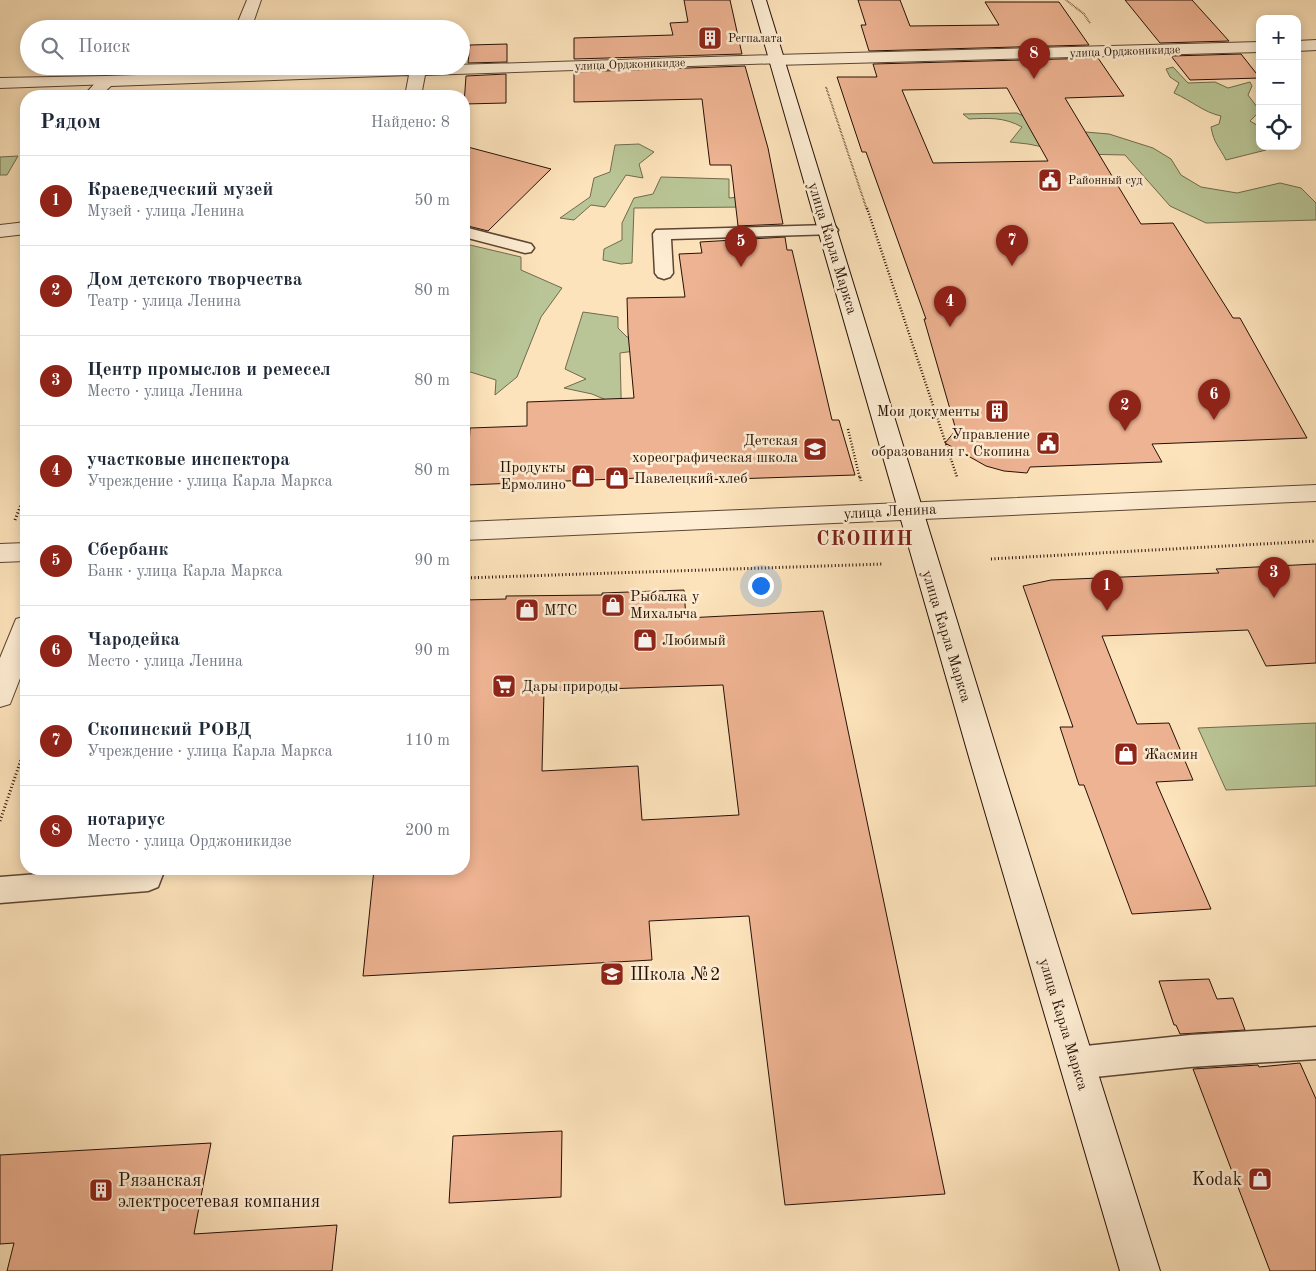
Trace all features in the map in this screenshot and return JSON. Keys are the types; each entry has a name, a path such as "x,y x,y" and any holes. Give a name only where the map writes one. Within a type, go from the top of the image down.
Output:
{"street":[{"path":"246,20 254,0"},
{"name":"улица Карла Маркса","path":"759,0 775,60 829,230 909,510 1140,1271"},
{"path":"1301,46 1316,45"},
{"name":"улица Орджоникидзе","path":"470,69 1256,47"},
{"name":"улица Орджоникидзе","path":"0,83 106,81 178,75"},
{"path":"414,90 417,75"},
{"path":"98,90 106,81"},
{"path":"0,231 20,228"},
{"name":"улица Ленина","path":"470,531 1316,493"},
{"path":"0,553 20,552"},
{"path":"0,696 20,642"}],"lane":[{"path":"664,273 662,234 829,230"},
{"path":"470,234 525,248"},
{"path":"0,890 148,878 149,875"},
{"path":"1076,1063 1190,1051 1316,1043"}],"path":[{"path":"1066,0 1084,14 1093,28"},
{"path":"824,79 957,479"},
{"path":"847,427 862,484"},
{"path":"12,527 20,507"},
{"path":"991,559 1316,541"},
{"path":"470,578 883,564"},
{"path":"0,820 20,762"}],"green space":[{"path":"1173,67 1188,83 1215,82 1228,88 1250,82 1252,86 1248,95 1256,106 1256,115 1250,121 1256,125 1256,150 1266,150 1226,160 1215,141 1211,127 1219,124 1221,116 1209,112 1174,93 1179,83 1170,77 1166,69"},
{"path":"1017,113 1050,129 1109,134 1153,148 1171,159 1181,175 1201,187 1237,193 1280,183 1301,188 1316,203 1316,220 1206,223 1170,206 1125,155 1078,154 1010,142 1022,127 1003,120 990,118 969,119 963,114"},
{"path":"639,144 654,152 639,164 643,178 626,175 605,207 591,205 574,220 560,218 590,197 594,178 610,172 615,145"},
{"path":"18,156 7,175 0,175 0,157"},
{"path":"661,177 729,179 729,198 748,196 749,207 634,208 632,263 621,264 603,260 604,249 622,240 622,223 634,198 653,194"},
{"path":"470,245 521,257 521,270 562,288 541,317 517,377 495,395 496,380 470,372"},
{"path":"583,312 618,317 618,328 627,337 644,338 642,350 620,353 623,474 611,402 592,394 564,388 586,379 565,369"},
{"path":"1316,723 1316,786 1226,790 1198,728"}],"building":[{"path":"684,0 730,0 742,54 574,59 574,38 673,35 670,23 688,22"},
{"path":"858,0 900,0 910,26 999,25 985,2 1059,2 1089,45 869,51 861,25 866,25"},
{"path":"1125,0 1192,0 1229,41 1160,43"},
{"path":"507,44 507,62 470,63 470,45"},
{"path":"1241,54 1256,73 1256,78 1190,80 1171,56"},
{"path":"1098,58 1124,96 1065,98 1141,224 1173,223 1233,318 1240,318 1307,438 1152,444 1162,462 1030,467 1027,473 1004,471 986,466 945,443 956,430 924,319 926,319 866,152 862,152 837,77 877,77 873,64","holes":["1007,88 1048,161 933,163 902,90"]},
{"path":"745,66 768,148 783,224 738,226 731,165 710,165 702,99 574,102 574,72"},
{"path":"506,74 506,103 470,104 470,90 465,90 466,76"},
{"path":"470,148 551,169 488,231 470,226"},
{"path":"785,237 787,250 792,250 832,420 839,420 855,475 640,482 640,478 470,485 470,428 527,426 527,402 634,398 627,298 685,297 679,254 702,253 700,242"},
{"path":"1316,564 1316,663 1266,666 1248,630 1102,636 1137,724 1169,723 1193,780 1156,782 1211,909 1132,914 1084,785 1079,785 1060,727 1073,727 1023,586 1051,580 1219,573 1216,569"},
{"path":"684,590 686,618 823,611 945,1194 785,1205 749,916 649,921 652,960 363,976 373,875 470,875 470,600 506,599 506,596 602,595 602,593","holes":["723,685 739,815 642,820 638,766 542,771 544,691"]},
{"path":"1209,979 1217,999 1233,998 1245,1030 1180,1034 1176,1025 1174,1025 1159,981"},
{"path":"1300,1063 1316,1099 1316,1271 1270,1271 1193,1069 1258,1065 1259,1067"},
{"path":"562,1131 561,1197 449,1203 453,1136"},
{"name":"Рязанская электросетевая компания","path":"211,1143 194,1234 337,1225 332,1271 7,1271 14,1243 0,1244 0,1155"}],"place":[{"name":"Регпалата","path":"710,38"},
{"name":"нотариус","path":"1034,79"},
{"name":"Районный суд","path":"1050,180"},
{"name":"Скопинский РОВД","path":"1012,266"},
{"name":"Сбербанк","path":"741,267"},
{"name":"участковые инспектора","path":"950,327"},
{"name":"Мои документы","path":"997,411"},
{"name":"Чародейка","path":"1214,420"},
{"name":"Дом детского творчества","path":"1125,431"},
{"name":"Управление образования г. Скопина","path":"1048,443"},
{"name":"Детская хореографическая школа","path":"815,449"},
{"name":"Продукты Ермолино","path":"583,476"},
{"name":"Павелецкий хлеб","path":"617,478"},
{"name":"Центр промыслов и ремесел","path":"1274,598"},
{"name":"Рыбалка у Михалыча","path":"613,605"},
{"name":"МТС","path":"527,610"},
{"name":"Краеведческий музей","path":"1107,611"},
{"name":"Любимый","path":"645,640"},
{"name":"Дары природы","path":"504,686"},
{"name":"Жасмин","path":"1126,754"},
{"name":"Школа №2","path":"612,974"},
{"name":"Kodak","path":"1260,1179"},
{"name":"Рязанская электросетевая компания","path":"101,1190"}],"district":[{"name":"СКОПИН","path":"865,538"}]}
